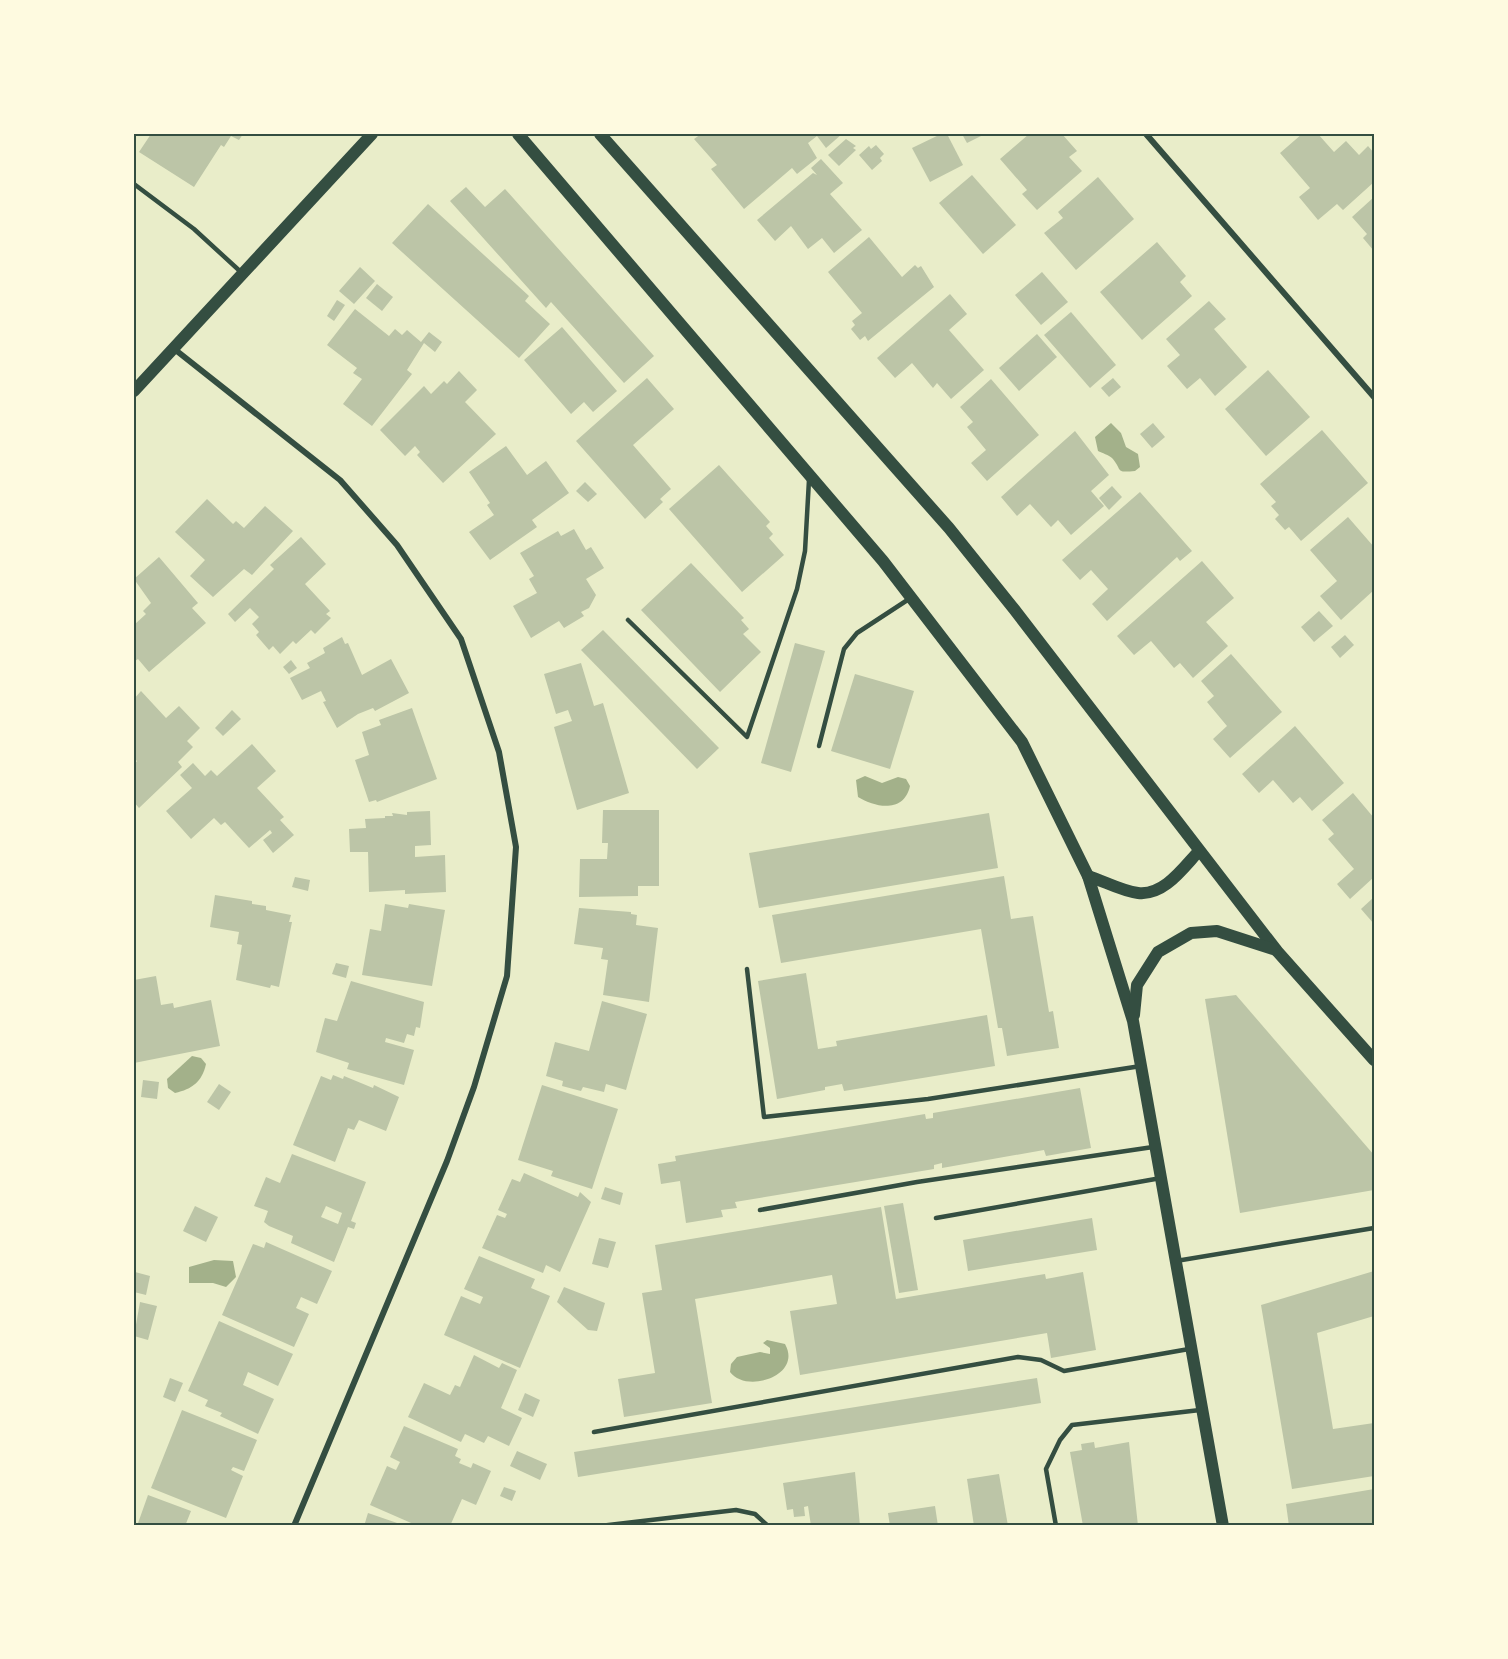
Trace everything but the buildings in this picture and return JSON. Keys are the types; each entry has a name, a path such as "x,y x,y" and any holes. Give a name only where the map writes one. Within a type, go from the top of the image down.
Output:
{"main road":[{"path":"134,391 372,134"},
{"path":"518,134 884,561 1022,742 1088,876 1133,1021 1223,1526"},
{"path":"600,134 949,528 1277,951 1374,1060"},
{"path":"1088,876 1140,894 1156,891 1170,882 1199,851"},
{"path":"1133,1021 1137,986 1158,952 1174,941 1191,933 1217,931 1277,951"}],"street":[{"path":"1146,134 1374,397"},
{"path":"173,348 340,480 397,545 461,639 499,752 516,847 507,976 474,1087 447,1161 294,1526"}],"lane":[{"path":"134,184 194,228 242,273"},
{"path":"628,620 747,737 797,589 805,551 810,474"},
{"path":"819,747 844,649 856,633 911,597"},
{"path":"747,969 764,1117 928,1099 1141,1066"},
{"path":"760,1210 916,1182 1155,1147"},
{"path":"936,1218 1161,1178"},
{"path":"1176,1261 1374,1228"},
{"path":"594,1432 1018,1357 1041,1360 1064,1371 1191,1349"},
{"path":"1056,1526 1046,1469 1060,1440 1072,1425 1202,1409"},
{"path":"600,1526 736,1510 755,1514 768,1526"}],"shaded area":[{"path":"1111,423 1121,433 1126,447 1138,454 1140,467 1135,471 1121,471 1112,458 1098,451 1095,437"},
{"path":"865,776 882,783 898,777 906,779 910,786 907,795 902,801 888,806 865,801 858,797 856,780"},
{"path":"192,1056 201,1058 206,1064 202,1076 191,1087 175,1093 168,1088 167,1079"},
{"path":"214,1260 233,1261 236,1277 226,1287 213,1283 189,1283 189,1267"},
{"path":"767,1340 785,1344 788,1355 786,1365 780,1373 759,1381 748,1381 730,1372 731,1364 737,1357 760,1352 770,1354 770,1348 763,1343"}]}
